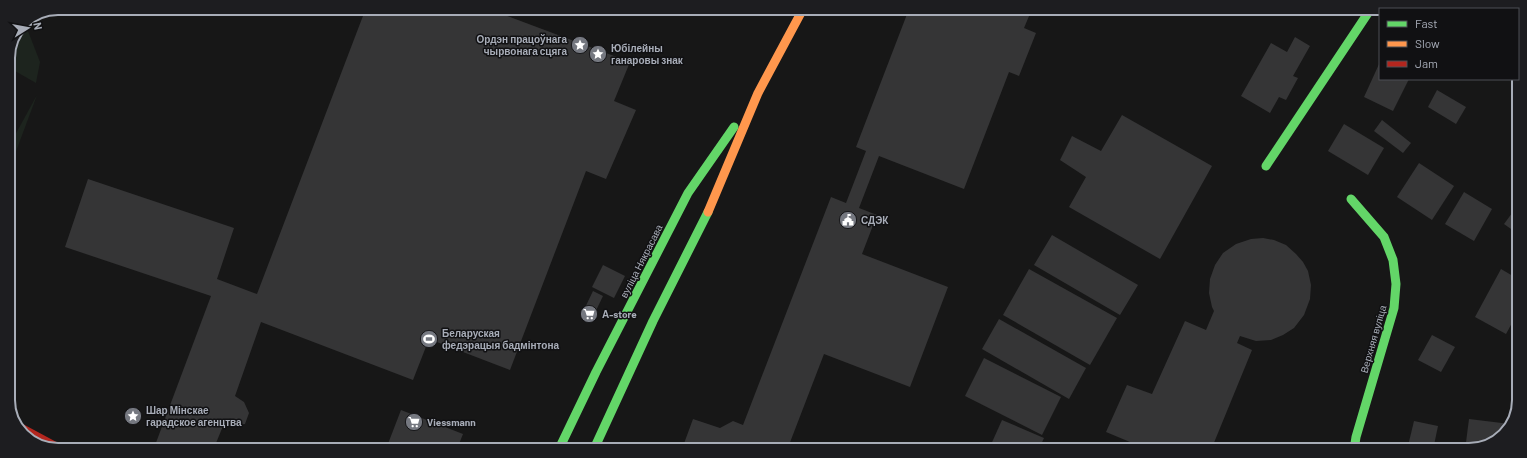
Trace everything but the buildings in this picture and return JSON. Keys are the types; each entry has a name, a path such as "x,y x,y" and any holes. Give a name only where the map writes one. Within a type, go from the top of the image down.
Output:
{"main road":[{"name":"вуліца Някрасава","path":"597,443 653,321 710,207 758,93 800,15"},
{"path":"1266,166 1367,15"},
{"name":"вуліца Някрасава","path":"562,443 596,372 688,193 758,93"},
{"name":"Верхняя вуліца","path":"1351,199 1384,237 1393,260 1396,284 1394,308 1355,443"},
{"path":"33,435 45,441"}],"shaded area":[{"path":"26,30 40,62 36,83 15,71 15,58 18,41"},
{"path":"37,95 15,154 15,135"}],"traffic: fast":[{"path":"1266,166 1367,15"},
{"path":"562,443 596,372 688,193 734,127"},
{"path":"1351,199 1384,237 1393,260 1396,284 1394,308 1355,443"},
{"path":"597,443 653,321 708,212"}],"traffic: slow":[{"path":"708,212 758,93 800,15"}],"traffic: jam":[{"path":"32,434 46,442"}],"place":[{"name":"Ордэн працоўнага чырвонага сцяга","path":"580,45"},
{"name":"Юбілейны ганаровы знак","path":"598,54"},
{"name":"СДЭК","path":"848,220"},
{"name":"А-store","path":"589,314"},
{"name":"Беларуская федэрацыя бадмінтона","path":"429,339"},
{"name":"Шар Мінскае гарадское агенцтва","path":"133,416"},
{"name":"Viessmann","path":"414,422"}]}
